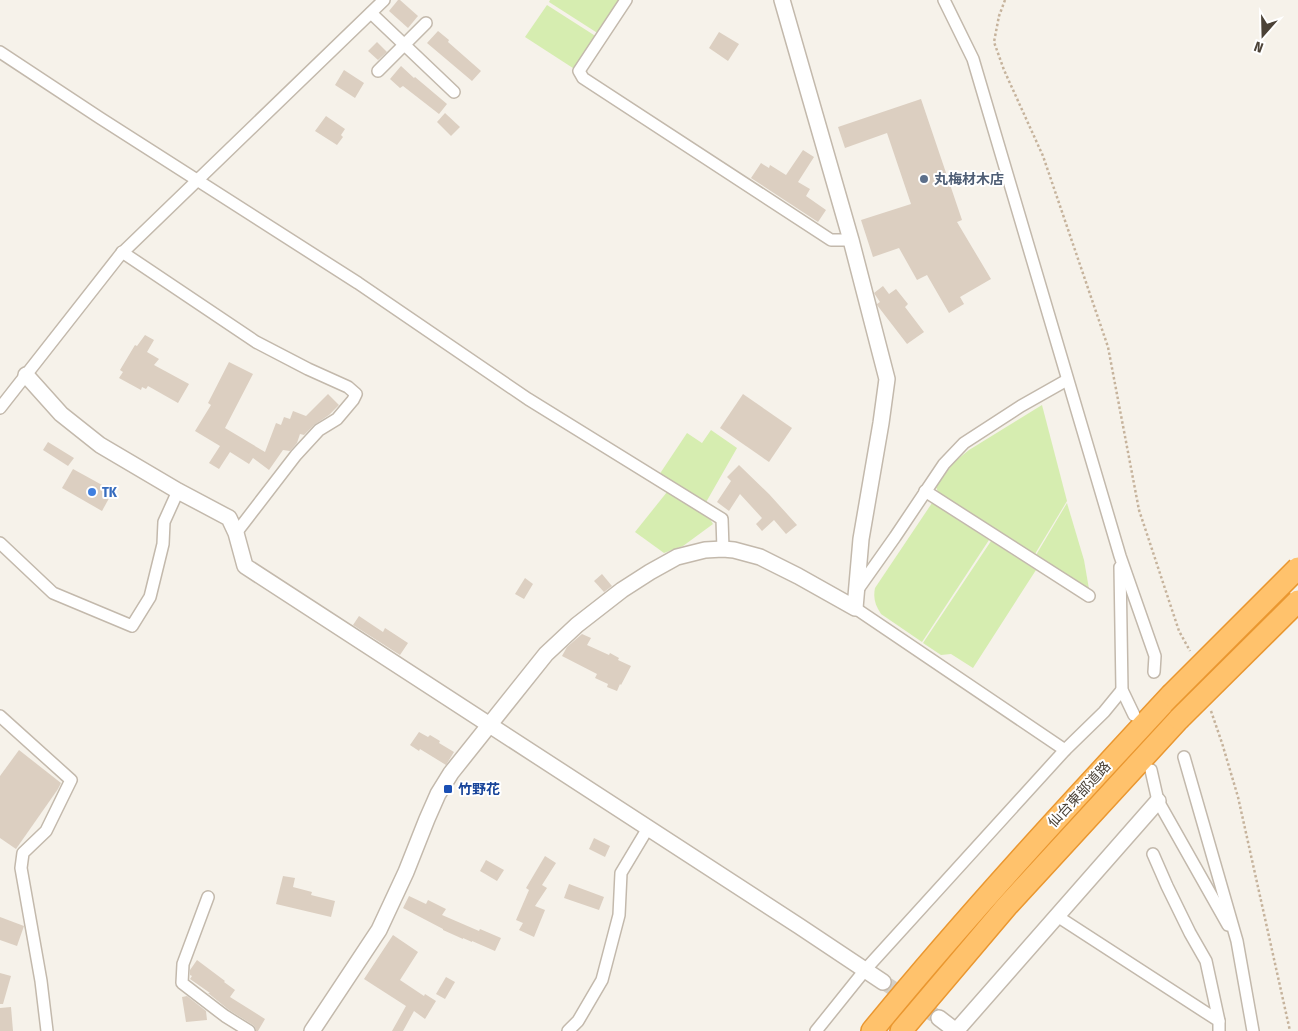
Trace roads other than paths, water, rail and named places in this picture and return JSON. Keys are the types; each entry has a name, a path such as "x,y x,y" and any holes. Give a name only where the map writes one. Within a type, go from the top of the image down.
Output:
{"highway":[{"name":"仙台東部道路","path":"872,1031 995,887 1066,808 1171,696 1298,568"},
{"name":"仙台東部道路","path":"901,1031 1007,906 1179,719 1298,601"}],"street":[{"path":"0,408 122,252 384,0"},
{"path":"626,0 579,71 583,78 831,240 852,240"},
{"path":"782,0 852,240 887,379 861,539 855,601"},
{"path":"944,0 973,60 1120,556 1155,656 1154,672"},
{"path":"371,13 454,92"},
{"path":"378,71 426,23"},
{"path":"0,52 358,283 528,399 722,519 723,549"},
{"path":"122,252 256,342 348,387 356,394 337,419 319,430 296,455 236,533"},
{"path":"26,375 61,414 100,445 178,491 229,518 236,533 244,566 883,982"},
{"path":"855,601 925,491 944,464 964,443 1020,406 1067,380"},
{"path":"0,544 54,592 132,626 150,597 163,544 164,522 178,491"},
{"path":"925,491 1089,596"},
{"path":"312,1031 379,930 406,872 438,794 451,773 546,654 577,625 622,590 677,557 705,550 723,549 760,556 798,576 855,601 1065,750"},
{"path":"1120,556 1122,690 1134,716"},
{"path":"816,1031 865,970 1065,750 1104,712 1122,690"},
{"path":"0,716 71,780 46,831 23,853 21,868 41,981 47,1031"},
{"path":"1184,758 1237,941 1253,1031"},
{"path":"1151,770 1158,801 1237,941"},
{"path":"939,1018 957,1031 1158,801"},
{"path":"568,1031 578,1022 602,980 619,915 622,873 648,828"},
{"path":"1153,854 1190,933 1206,961 1219,1026"},
{"path":"208,897 183,964 182,984 225,1016 249,1031"},
{"path":"1057,916 1219,1026"}],"tunnel":[{"path":"883,982 939,1018"}],"place":[{"name":"丸梅材木店","path":"924,179"},
{"name":"TK","path":"92,492"},
{"name":"竹野花","path":"448,789"}]}
